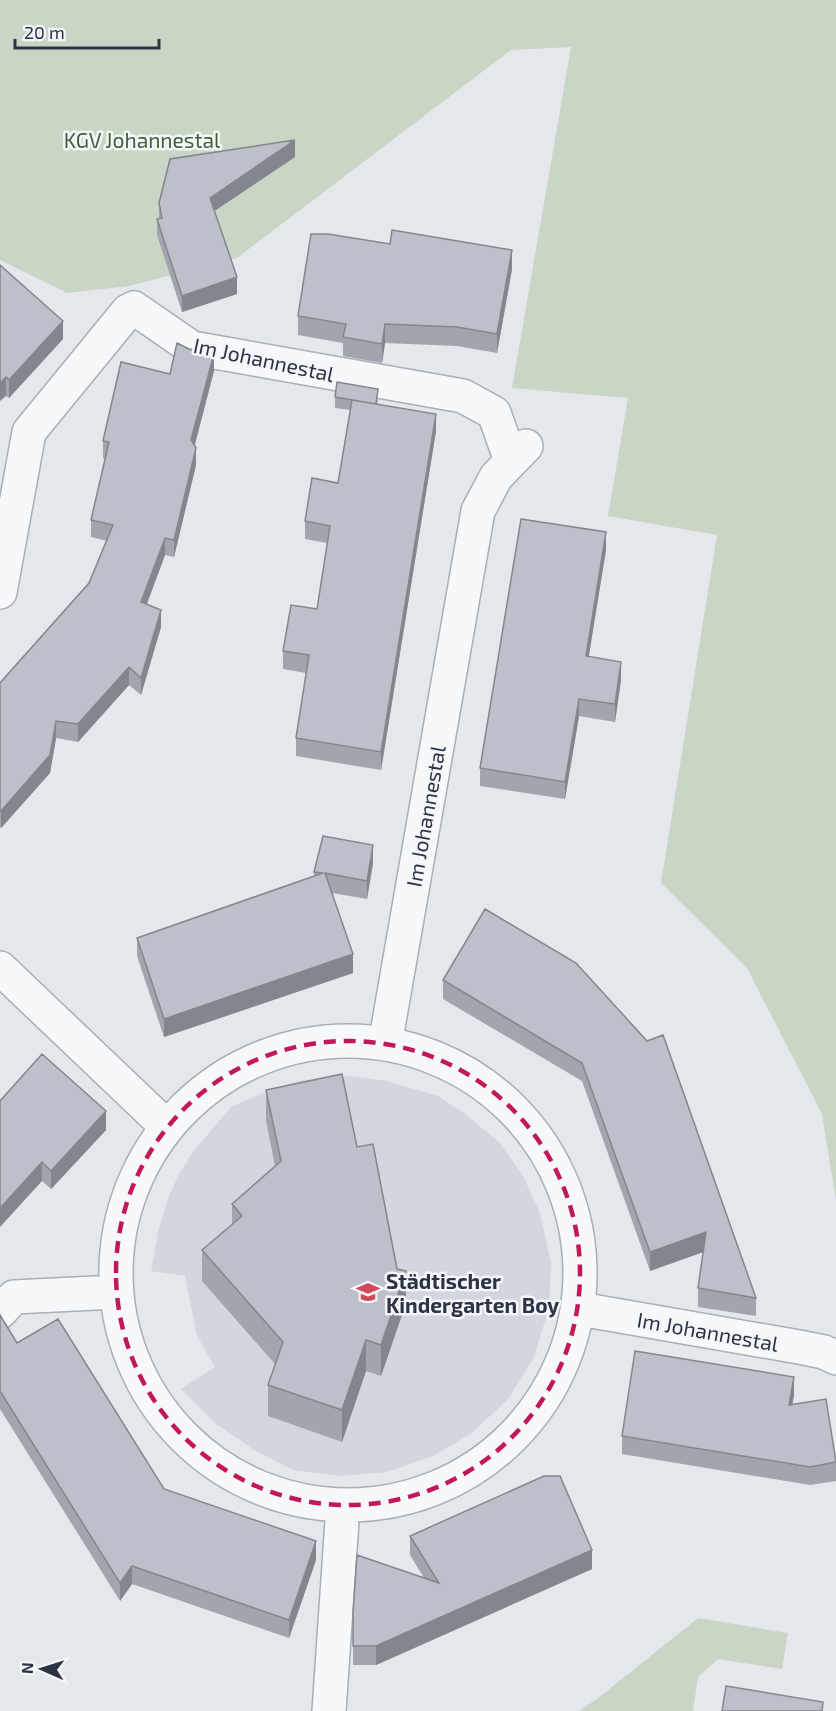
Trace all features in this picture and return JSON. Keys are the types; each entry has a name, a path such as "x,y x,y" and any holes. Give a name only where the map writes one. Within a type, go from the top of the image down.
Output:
{"street":[{"name":"Im Johannestal","path":"0,592 29,432 128,311 134,308 192,348 463,396 494,412 519,454 496,477 478,511 386,1039"},
{"path":"0,968 166,1126"},
{"path":"386,1039 440,1060 489,1086 549,1153 580,1248 580,1309 549,1394 503,1450 423,1495 343,1506 266,1493 188,1451 143,1384 116,1292 124,1206 166,1126 212,1080 284,1045 386,1039"},
{"path":"0,1311 14,1297 116,1292"},
{"name":"Im Johannestal","path":"580,1309 824,1352 836,1358"},
{"path":"329,1711 343,1506"}],"highlighted area":[{"path":"386,1039 489,1086 549,1153 580,1248 580,1309 549,1394 503,1451 423,1495 343,1506 266,1493 188,1451 143,1384 116,1292 124,1206 166,1126 212,1080 284,1045"}],"shaded area":[{"name":"Städtischer Kindergarten Boy","path":"352,1076 387,1081 438,1096 465,1114 499,1142 523,1176 540,1213 551,1262 549,1308 534,1357 508,1399 472,1433 433,1456 387,1472 341,1476 293,1470 254,1450 215,1423 181,1389 215,1367 197,1336 185,1276 151,1271 158,1232 167,1201 178,1176 193,1152 231,1107 272,1089 302,1080"}],"green space":[{"name":"KGV Johannestal","path":"0,0 836,0 836,1200 822,1114 747,968 661,883 717,535 608,516 628,398 512,388 571,47 511,50 237,258 129,286 67,293 0,260"},
{"path":"698,1618 788,1633 782,1669 718,1659 698,1677 693,1711 579,1711 597,1699"}],"building":[{"path":"295,140 210,198 237,277 182,296 157,219 162,218 159,203 170,159"},
{"path":"392,230 512,250 497,334 457,327 385,324 382,344 343,337 346,324 298,316 311,234 328,234 390,244"},
{"path":"0,265 63,321 9,380 6,377 0,383"},
{"path":"177,343 189,349 214,354 191,440 196,448 174,540 165,538 141,602 161,610 141,678 129,667 78,724 56,721 50,755 1,811 0,683 89,583 113,525 91,520 109,442 103,441 121,362 170,374"},
{"path":"337,382 378,389 376,404 335,397"},
{"path":"352,400 436,414 381,752 296,738 309,655 283,651 291,605 317,609 330,526 305,521 312,478 338,483"},
{"path":"521,519 606,532 586,656 621,662 615,704 579,699 565,782 480,768"},
{"path":"323,836 373,845 367,881 325,873 353,954 164,1019 137,938 323,873 314,872"},
{"path":"485,909 576,963 647,1041 663,1035 756,1298 698,1288 706,1232 650,1252 582,1063 443,980"},
{"path":"42,1054 106,1111 51,1171 42,1162 0,1208 0,1101"},
{"path":"342,1074 357,1147 373,1144 397,1269 406,1271 381,1345 366,1340 342,1410 268,1385 283,1342 202,1250 242,1216 232,1204 281,1161 266,1090"},
{"path":"0,1315 17,1343 58,1319 164,1489 316,1541 289,1620 132,1566 120,1583 0,1391"},
{"path":"635,1351 794,1377 789,1405 826,1399 836,1462 810,1467 622,1436"},
{"path":"544,1476 560,1476 592,1550 376,1646 353,1646 357,1555 439,1583 410,1536"},
{"path":"726,1686 823,1702 822,1711 722,1711"}],"place":[{"name":"Städtischer Kindergarten Boy","path":"368,1292"}]}
